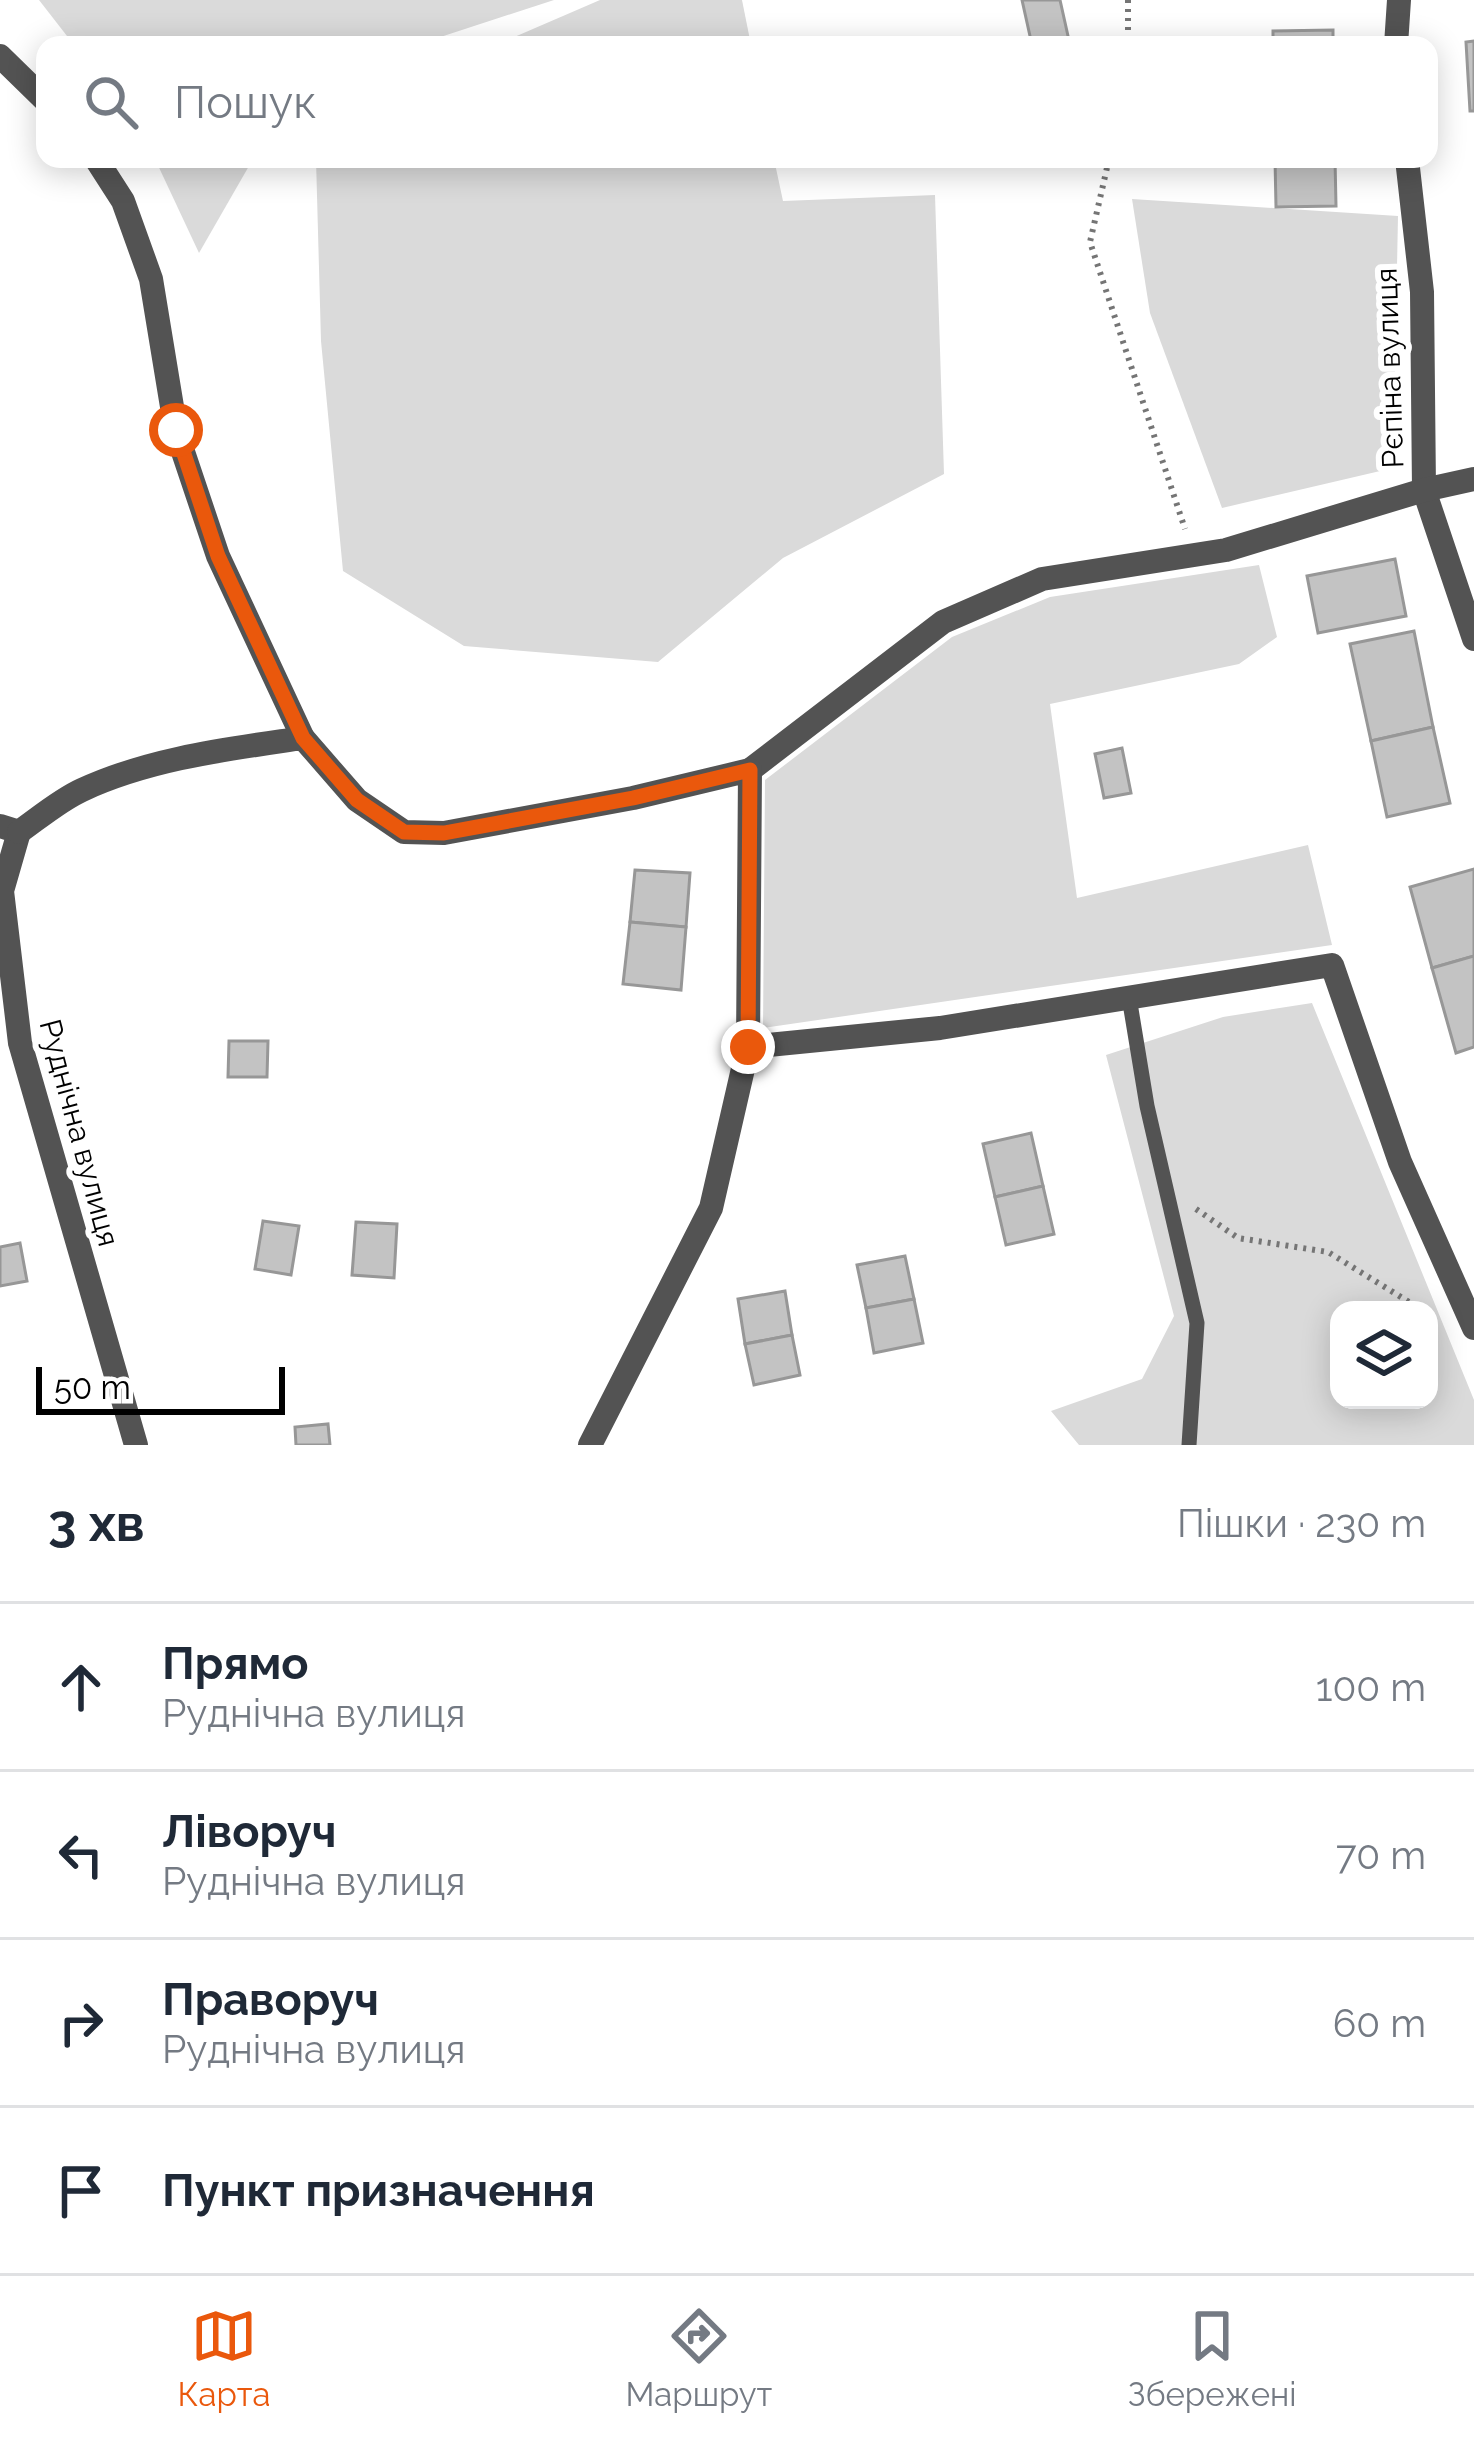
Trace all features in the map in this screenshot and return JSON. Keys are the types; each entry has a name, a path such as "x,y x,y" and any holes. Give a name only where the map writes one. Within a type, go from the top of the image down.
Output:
{"street":[{"path":"1397,36 1399,0"},
{"path":"0,56 36,91"},
{"path":"102,168 123,201 151,279 176,430 218,556 303,738 357,800 404,832 444,833 633,798 750,770 944,622 1042,578 1226,550 1474,479"},
{"name":"Рєпіна вулиця","path":"1409,168 1422,292 1424,490 1474,639"},
{"name":"Руднічна вулиця","path":"136,1445 20,1043 2,891 10,829 80,790 183,756 303,738"},
{"path":"590,1445 711,1208 748,1047 750,770"},
{"path":"748,1047 940,1028 1332,965 1400,1162 1474,1328"}],"lane":[{"path":"1129,998 1147,1106 1197,1323 1189,1445"}],"path":[{"path":"1128,0 1128,36"},
{"path":"1107,168 1090,242 1194,555"},
{"path":"1168,1189 1238,1238 1328,1252 1407,1301"}],"shaded area":[{"path":"39,0 554,0 444,36 67,36"},
{"path":"600,0 742,0 749,36 517,36"},
{"path":"159,168 248,168 199,253"},
{"path":"316,168 776,168 783,201 935,195 944,474 783,558 658,662 464,646 343,571 321,341"},
{"path":"1132,199 1398,216 1393,468 1222,508 1150,313"},
{"path":"1259,565 1277,637 1239,664 1050,704 1077,898 1308,845 1332,945 763,1028 765,780 952,637 1050,597"},
{"path":"1312,1003 1434,1301 1330,1301 1330,1409 1438,1409 1438,1312 1474,1400 1474,1445 1079,1445 1051,1411 1142,1379 1174,1316 1106,1055 1223,1017"}],"building":[{"path":"1022,0 1060,0 1068,36 1030,36"},
{"path":"1333,30 1333,36 1273,36 1273,31"},
{"path":"1474,41 1474,111 1470,111 1466,42"},
{"path":"1275,168 1335,168 1336,206 1276,207"},
{"path":"1395,559 1406,616 1318,633 1307,576"},
{"path":"1414,631 1433,727 1371,741 1350,644"},
{"path":"1433,727 1450,803 1387,817 1371,741"},
{"path":"1122,748 1131,793 1104,798 1095,754"},
{"path":"1474,869 1474,956 1432,968 1410,887"},
{"path":"635,870 690,873 686,927 630,922"},
{"path":"630,922 686,927 681,990 623,984"},
{"path":"1474,956 1474,1047 1456,1053 1432,968"},
{"path":"229,1041 268,1041 267,1077 228,1077"},
{"path":"1031,1133 1043,1186 995,1197 983,1144"},
{"path":"1043,1186 1054,1234 1006,1245 995,1197"},
{"path":"263,1221 299,1226 291,1275 255,1269"},
{"path":"356,1222 397,1224 394,1278 352,1275"},
{"path":"20,1243 27,1281 0,1286 0,1247"},
{"path":"905,1256 914,1299 866,1308 857,1265"},
{"path":"785,1291 792,1335 745,1344 738,1299"},
{"path":"914,1299 923,1343 874,1353 866,1308"},
{"path":"792,1335 800,1375 754,1385 745,1344"},
{"path":"328,1424 330,1445 296,1445 295,1427"}],"route":[{"path":"176,430 218,556 303,738 357,800 404,832 444,833 633,798 750,770 748,1047"}]}
